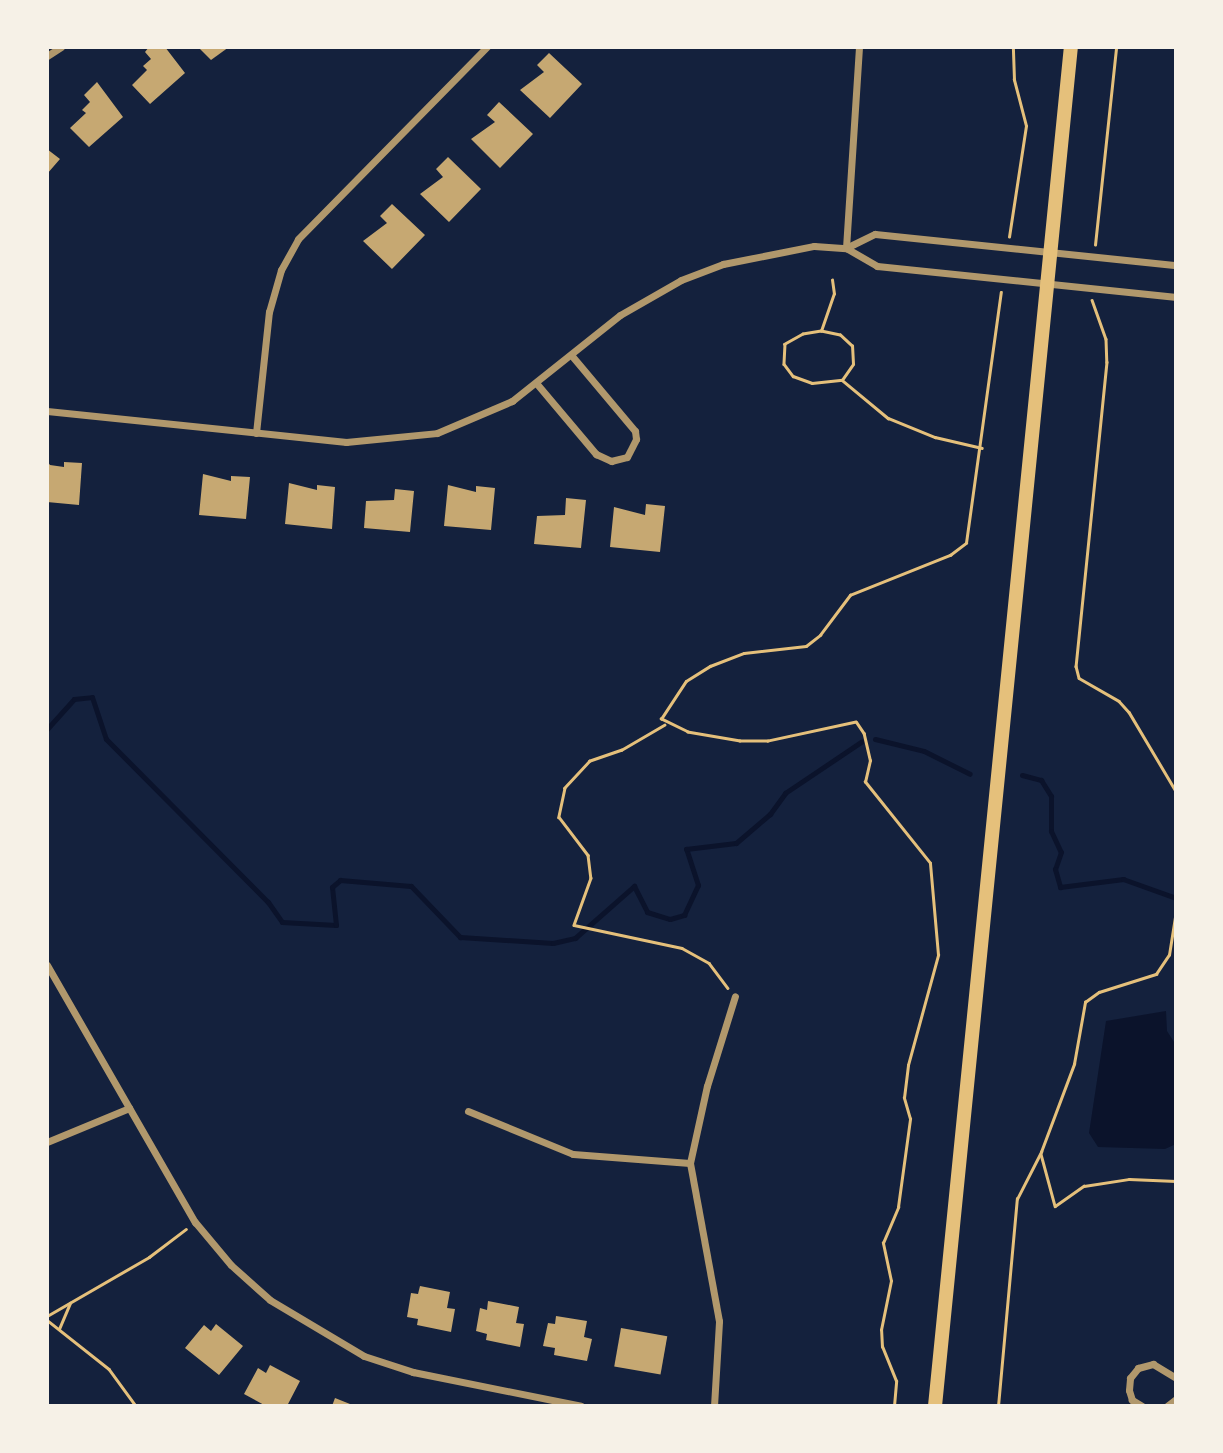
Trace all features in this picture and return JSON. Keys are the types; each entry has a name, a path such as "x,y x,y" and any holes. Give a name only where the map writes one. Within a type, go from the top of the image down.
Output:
{"main road":[{"path":"935,1406 1071,47"}],"street":[{"path":"47,56 61,47"},
{"path":"257,433 269,312 281,270 298,239 487,47"},
{"path":"846,248 859,47"},
{"path":"846,248 875,234 1176,265"},
{"path":"47,411 346,442 400,440 482,417 537,384 620,315 681,280 768,253 814,246 846,248 877,266 1176,297"},
{"path":"537,384 596,454 611,461 627,457 636,439 635,431 572,356"},
{"path":"47,965 71,999 129,1108 195,1222 231,1265 270,1300 364,1356 413,1372 582,1406"},
{"path":"714,1406 719,1321 691,1163 704,1098 735,996"},
{"path":"47,1142 129,1108"},
{"path":"468,1111 573,1154 691,1163"},
{"path":"1142,1406 1132,1400 1129,1390 1130,1378 1138,1368 1153,1364 1176,1378"},
{"path":"1167,1406 1176,1399"}],"path":[{"path":"1095,257 1116,47"},
{"path":"821,331 834,294 832,280"},
{"path":"1092,287 1092,304 1106,339 1107,362 1076,666 1079,678 1129,712 1176,791"},
{"path":"842,380 853,364 852,346 840,335 821,331 803,334 785,344 784,364 793,376 812,383 842,380 888,418 935,438 982,448 967,543 950,555 850,595 820,635 806,646 744,653 710,666 686,681 667,704 661,719 665,724 740,741 768,741 856,722 864,734 870,761 865,782 930,863 938,955 908,1065 904,1098 910,1119 898,1207 883,1243 891,1282 882,1339 896,1381 894,1406"},
{"path":"665,724 622,750 590,761 565,788 559,817 588,855 592,878 574,925 682,948 709,963 735,996"},
{"path":"998,1406 1017,1199 1041,1152 1073,1064 1085,1002 1099,992 1156,974 1169,955 1176,911"},
{"path":"1041,1152 1055,1206 1084,1186 1129,1179 1176,1181"},
{"path":"136,1406 109,1369 47,1318 149,1257 195,1222"},
{"path":"59,1329 70,1303"}],"water":[{"path":"1166,1011 1167,1031 1176,1045 1176,1144 1165,1149 1098,1147 1089,1133 1106,1021"}],"building":[{"path":"149,47 165,47 185,73 150,104 132,85 147,70 143,66 151,59 145,52"},
{"path":"198,47 229,47 211,60"},
{"path":"549,53 582,84 550,118 520,90 544,72 537,65"},
{"path":"97,82 123,117 89,147 70,128 86,113 82,110 90,102 84,95"},
{"path":"499,102 533,134 500,168 471,139 495,122 487,115"},
{"path":"47,149 60,159 47,174"},
{"path":"448,157 481,189 449,222 420,194 443,177 436,169"},
{"path":"392,204 425,235 392,269 363,241 387,223 380,216"},
{"path":"47,461 50,465 64,467 64,462 82,463 79,505 47,502"},
{"path":"203,474 231,481 231,476 250,477 246,519 199,515"},
{"path":"289,483 317,490 317,485 335,487 332,529 285,524"},
{"path":"448,485 476,492 476,486 495,488 491,530 444,526"},
{"path":"395,489 414,491 410,532 364,528 366,501 394,500"},
{"path":"566,498 586,500 581,548 534,544 537,516 565,515"},
{"path":"646,504 665,506 660,552 610,547 614,507 645,515"},
{"path":"420,1286 450,1292 447,1308 455,1309 451,1332 417,1325 418,1319 407,1317 411,1293 418,1294"},
{"path":"488,1301 519,1307 516,1323 524,1324 520,1347 486,1340 487,1334 476,1331 480,1308 487,1310"},
{"path":"556,1316 587,1321 584,1337 592,1339 587,1361 554,1355 555,1348 543,1346 548,1323 555,1324"},
{"path":"216,1324 243,1346 219,1375 185,1348 204,1325 211,1331"},
{"path":"621,1328 667,1336 661,1375 614,1366"},
{"path":"270,1365 300,1381 287,1406 266,1406 244,1394 258,1368 266,1373"},
{"path":"335,1398 355,1406 332,1406"}],"waterway":[{"path":"47,729 74,699 92,697 106,739 268,902 282,922 336,925 332,887 340,880 411,886 460,937 553,943 575,938 634,886 647,912 670,919 684,915 698,885 686,849 736,843 770,814 785,793 861,742"},
{"path":"875,739 924,751 970,774"},
{"path":"1022,775 1041,780 1051,796 1051,831 1061,852 1055,869 1060,887 1123,879 1176,898"}]}
